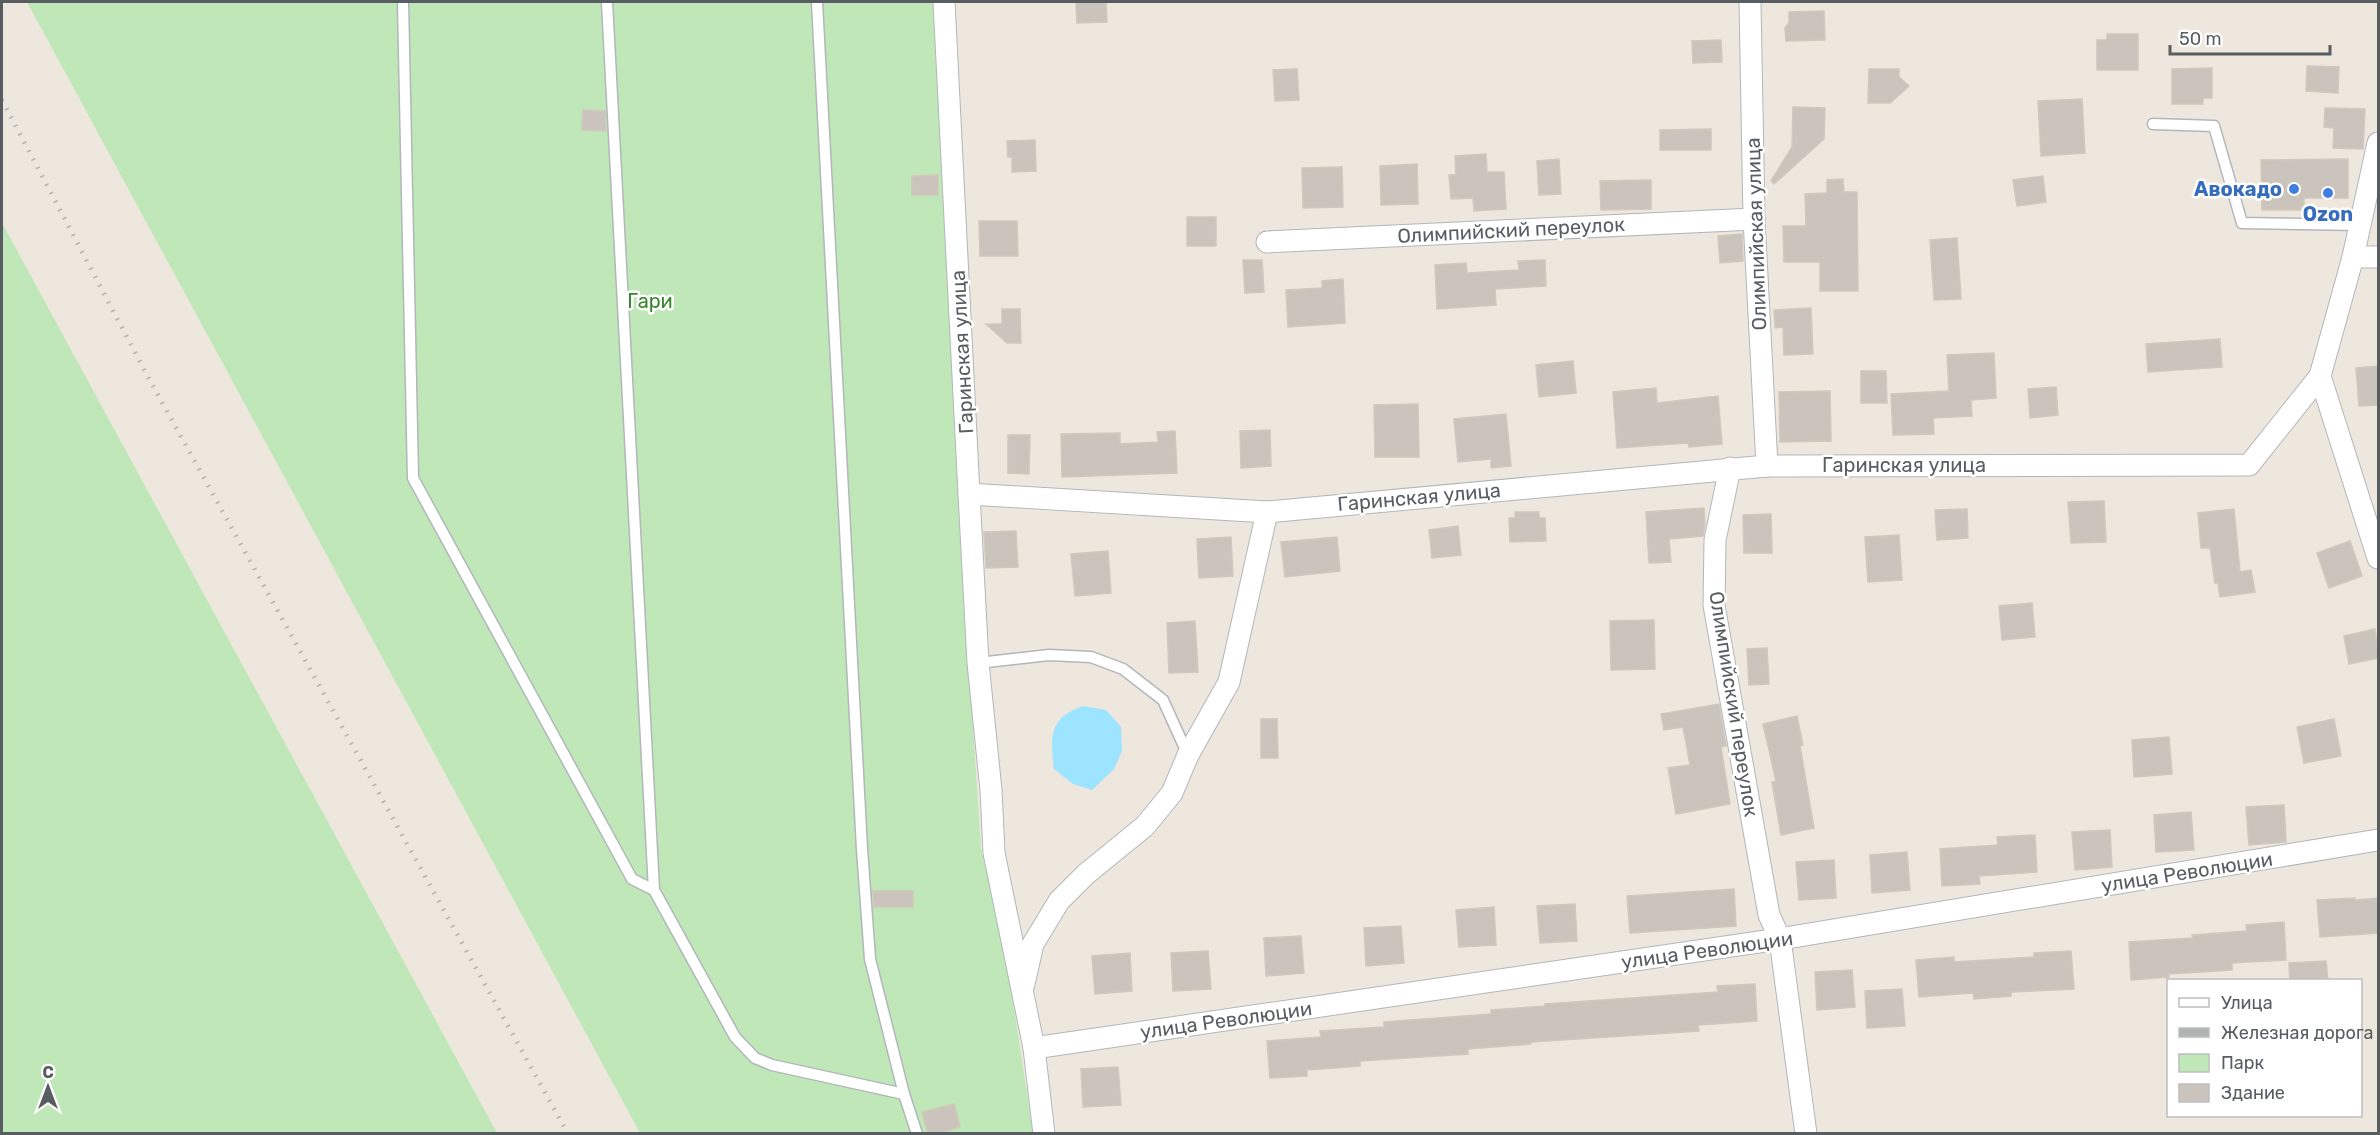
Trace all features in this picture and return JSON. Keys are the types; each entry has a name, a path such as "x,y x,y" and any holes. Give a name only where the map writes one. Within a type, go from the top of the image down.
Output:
{"street":[{"name":"Гаринская улица","path":"944,2 969,494 1266,512 1767,466 2249,465 2320,376"},
{"name":"Олимпийская улица","path":"1750,2 1754,219 1767,466"},
{"path":"2379,143 2353,257 2320,376 2379,558"},
{"name":"Олимпийский переулок","path":"1267,242 1754,219"},
{"path":"2353,257 2379,256"},
{"name":"Олимпийский переулок","path":"1730,468 1715,540 1714,605 1769,915 1780,939 1806,1134"},
{"path":"969,494 978,663 991,790 994,853 1034,1048 1044,1134"},
{"path":"1022,991 1033,944 1059,901 1086,874 1145,826 1173,793 1188,755 1229,682 1266,512"},
{"name":"улица Революции","path":"1034,1048 1780,939 2379,840"}],"lane":[{"path":"404,2 413,478 632,879 654,890"},
{"path":"607,2 654,890 735,1037 755,1058 772,1065 904,1094"},
{"path":"817,2 869,948 904,1094 916,1134"},
{"path":"2153,124 2214,126 2242,223 2360,225"},
{"path":"978,663 1049,655 1091,657 1123,669 1163,700 1188,755"}],"green space":[{"name":"Гари","path":"27,2 933,2 967,635 981,848 1004,943 1033,1133 640,1133"},
{"path":"2,223 497,1133 2,1133"}],"water":[{"path":"1083,706 1106,710 1121,727 1122,751 1114,769 1092,790 1073,784 1054,769 1052,738 1054,730 1064,716"}],"building":[{"path":"1076,2 1106,2 1107,22 1077,23"},
{"path":"1824,11 1825,40 1786,41 1785,28 1789,23 1789,12"},
{"path":"2107,34 2138,34 2138,70 2097,70 2097,40 2107,40"},
{"path":"1721,40 1722,62 1693,63 1692,41"},
{"path":"2307,66 2339,67 2338,93 2306,91"},
{"path":"2212,68 2212,98 2203,98 2203,104 2172,104 2172,69"},
{"path":"1297,69 1299,100 1275,101 1273,70"},
{"path":"1869,69 1899,69 1899,77 1909,86 1890,103 1868,103"},
{"path":"2082,99 2085,153 2041,156 2038,101"},
{"path":"1793,107 1825,108 1824,139 1774,184 1771,181 1792,147"},
{"path":"2325,108 2365,109 2363,149 2333,148 2334,128 2324,127"},
{"path":"583,110 605,111 606,131 582,130"},
{"path":"1711,129 1711,150 1660,150 1660,130"},
{"path":"1035,140 1036,171 1012,172 1012,157 1008,157 1007,141"},
{"path":"1486,154 1487,172 1504,172 1506,209 1474,211 1473,198 1451,199 1449,175 1456,175 1455,156"},
{"path":"1559,159 1561,194 1539,195 1537,161"},
{"path":"2348,159 2348,198 2304,198 2304,210 2262,210 2261,160"},
{"path":"1417,164 1418,204 1381,205 1380,166"},
{"path":"1342,167 1343,207 1303,208 1302,168"},
{"path":"938,175 938,195 912,195 912,176"},
{"path":"2043,176 2046,202 2017,206 2013,180"},
{"path":"1843,179 1844,192 1857,192 1858,291 1820,291 1820,262 1784,262 1783,226 1806,226 1805,194 1827,193 1827,180"},
{"path":"1651,180 1651,209 1601,210 1600,181"},
{"path":"1187,217 1216,217 1216,246 1187,246"},
{"path":"979,221 1017,221 1018,256 980,256"},
{"path":"1742,234 1743,261 1720,263 1718,236"},
{"path":"1957,238 1961,299 1934,300 1930,240"},
{"path":"1243,260 1262,260 1264,292 1245,293"},
{"path":"1545,260 1546,286 1495,289 1496,305 1437,309 1435,265 1466,263 1467,273 1519,270 1518,261"},
{"path":"1343,279 1345,323 1288,327 1286,290 1322,288 1322,281"},
{"path":"1811,308 1813,354 1784,355 1783,327 1775,328 1774,310"},
{"path":"1002,309 1020,309 1021,343 1007,343 986,324 1002,324"},
{"path":"2220,339 2222,367 2148,372 2146,344"},
{"path":"1994,353 1996,398 1971,400 1972,416 1933,418 1934,434 1893,435 1891,394 1949,391 1947,355"},
{"path":"1573,361 1576,393 1539,397 1536,365"},
{"path":"2379,366 2379,405 2359,406 2356,368"},
{"path":"1861,371 1886,371 1887,403 1861,403"},
{"path":"2056,387 2058,415 2030,418 2028,389"},
{"path":"1656,388 1657,403 1718,396 1722,444 1689,447 1688,443 1617,448 1613,392"},
{"path":"1830,391 1831,441 1780,442 1779,392"},
{"path":"1418,404 1419,457 1375,457 1374,405"},
{"path":"1506,414 1511,466 1491,468 1491,459 1458,462 1454,419"},
{"path":"1270,430 1271,466 1241,468 1240,431"},
{"path":"1175,431 1177,473 1062,477 1061,434 1120,433 1120,444 1158,442 1157,432"},
{"path":"1008,435 1030,435 1029,474 1008,473"},
{"path":"2104,501 2106,542 2071,543 2068,502"},
{"path":"1704,508 1703,536 1669,539 1671,562 1649,563 1646,512"},
{"path":"1967,509 1968,538 1937,540 1935,510"},
{"path":"2234,509 2240,572 2251,570 2255,592 2220,597 2218,583 2215,583 2210,548 2201,548 2198,513"},
{"path":"1515,512 1539,512 1539,518 1545,518 1546,541 1510,542 1509,518 1515,518"},
{"path":"1771,514 1772,553 1744,553 1743,515"},
{"path":"1458,526 1461,555 1432,558 1429,530"},
{"path":"1016,531 1018,567 986,568 984,532"},
{"path":"1899,535 1902,580 1868,582 1865,537"},
{"path":"1231,537 1233,576 1199,578 1197,539"},
{"path":"1337,537 1340,571 1285,577 1281,542"},
{"path":"2350,541 2362,576 2329,588 2317,553"},
{"path":"1108,551 1111,593 1075,596 1071,554"},
{"path":"2032,603 2035,637 2002,640 1999,606"},
{"path":"1654,620 1655,669 1611,670 1610,621"},
{"path":"1195,621 1198,672 1169,673 1167,623"},
{"path":"2375,629 2379,658 2349,664 2344,636"},
{"path":"1767,648 1769,684 1749,685 1747,649"},
{"path":"1719,704 1726,746 1721,747 1730,804 1676,814 1668,768 1690,765 1683,727 1664,730 1661,714"},
{"path":"1797,716 1814,828 1781,835 1772,782 1776,781 1763,724"},
{"path":"1261,719 1277,719 1278,758 1261,758"},
{"path":"2334,719 2341,756 2304,763 2297,727"},
{"path":"2169,737 2172,774 2134,777 2132,740"},
{"path":"2284,805 2286,842 2249,845 2246,807"},
{"path":"2191,812 2194,850 2156,852 2154,815"},
{"path":"2110,830 2112,867 2075,870 2072,832"},
{"path":"2035,835 2037,872 1979,876 1980,884 1942,886 1940,849 1998,845 1997,837"},
{"path":"1907,852 1910,890 1872,893 1870,855"},
{"path":"1834,860 1836,898 1799,900 1796,862"},
{"path":"1734,889 1736,926 1630,933 1627,896"},
{"path":"873,891 913,891 913,907 874,907"},
{"path":"2355,898 2355,900 2379,898 2379,933 2320,937 2317,900"},
{"path":"1575,904 1577,941 1540,943 1537,906"},
{"path":"1494,907 1496,945 1459,947 1456,910"},
{"path":"2284,922 2286,960 2232,963 2232,970 2169,974 2169,977 2131,980 2129,942 2193,938 2192,935 2247,931 2246,925"},
{"path":"1401,926 1404,963 1366,966 1364,928"},
{"path":"1301,936 1304,973 1266,976 1264,938"},
{"path":"1208,951 1211,989 1173,991 1171,953"},
{"path":"2071,951 2074,989 2011,992 2011,996 1974,999 1973,993 1919,997 1916,960 1954,957 1954,962 2034,957 2034,953"},
{"path":"1130,953 1132,991 1095,994 1092,956"},
{"path":"2326,961 2328,979 2290,979 2289,963"},
{"path":"1852,970 1855,1007 1817,1010 1815,972"},
{"path":"1755,984 1757,1021 1698,1025 1699,1031 1531,1042 1531,1044 1468,1049 1468,1054 1360,1061 1360,1066 1307,1070 1307,1076 1270,1078 1267,1041 1321,1037 1320,1031 1384,1027 1384,1022 1491,1014 1491,1010 1545,1006 1545,1004 1718,992 1717,986"},
{"path":"1902,989 1905,1026 1867,1028 1865,991"},
{"path":"1118,1067 1121,1105 1083,1107 1081,1069"},
{"path":"954,1104 960,1127 937,1134 928,1134 922,1112"}],"railway":[{"path":"2,100 148,377 568,1134"}],"place":[{"name":"Авокадо","path":"2294,189"},
{"name":"Ozon","path":"2328,193"}]}
